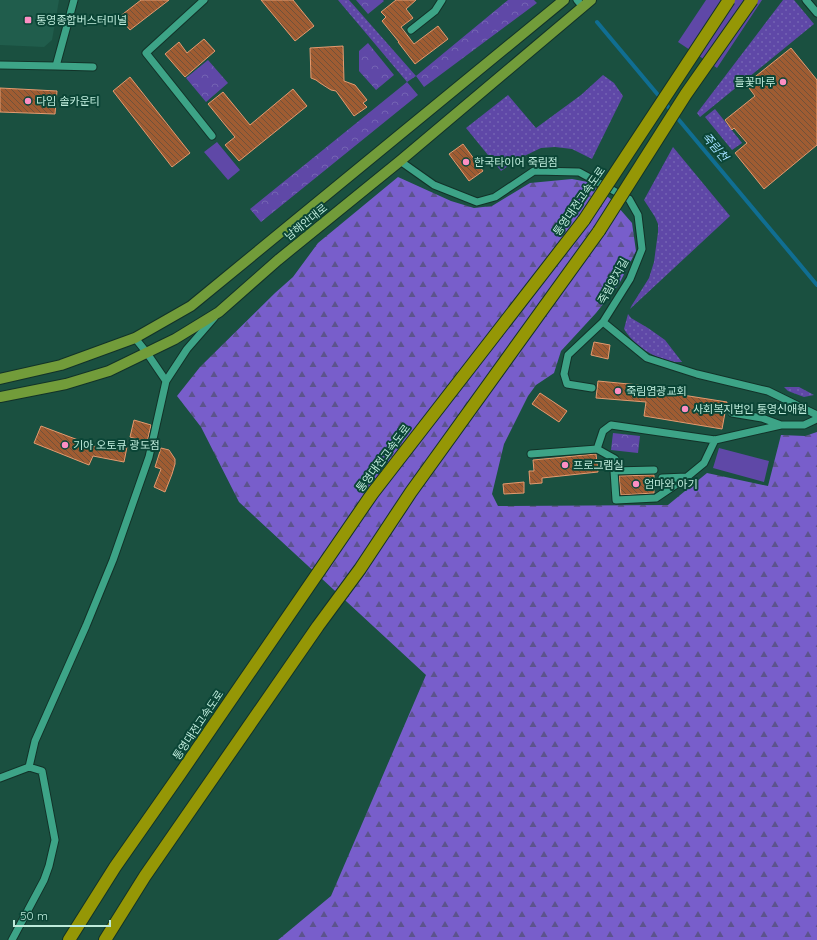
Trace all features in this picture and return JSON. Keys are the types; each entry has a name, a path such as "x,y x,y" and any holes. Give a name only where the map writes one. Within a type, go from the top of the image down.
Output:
{"highway":[{"name":"통영대전고속도로","path":"69,940 133,841 372,494 584,220 729,0"},
{"path":"105,940 172,838 318,626 360,569 411,492 599,231 686,94 752,0"}],"main road":[{"name":"남해안대로","path":"0,378 61,365 135,338 191,306 564,0"},
{"name":"남해안대로","path":"0,397 66,384 109,371 175,339 219,312 278,260 400,161 580,4 591,0"}],"street":[{"path":"56,66 74,0"},
{"path":"204,0 146,53 212,136"},
{"path":"411,30 434,11 442,0"},
{"path":"806,0 817,13"},
{"path":"0,66 93,67"},
{"name":"죽림양지길","path":"400,161 434,185 477,202 495,197 534,172 579,172 629,199 638,215 642,249 630,279 603,322 647,358 697,374 768,391 817,415"},
{"path":"29,768 35,741 86,626 113,560 127,516 149,457 166,381 187,349 219,312"},
{"path":"592,388 567,384 564,374 568,355 603,322"},
{"path":"135,338 166,381"},
{"path":"732,413 762,418 781,425"},
{"path":"597,449 603,431 611,425 715,440 781,425 804,425 817,419"},
{"path":"654,470 614,471 616,500 656,498 704,463 715,440"},
{"path":"531,454 597,449 615,459"},
{"path":"662,478 687,476"},
{"path":"0,778 29,768 42,771 55,840 44,880 12,940"}],"shaded area":[{"name":"통영종합버스터미널","path":"0,0 59,0 52,40 44,47 0,45"}],"green space":[{"path":"338,0 349,0 416,76 407,82"},
{"path":"356,0 383,0 384,1 368,14"},
{"path":"508,0 534,0 537,3 424,87 416,76"},
{"path":"706,0 762,0 717,68 678,42"},
{"path":"783,0 794,0 814,24 700,117 697,113"},
{"path":"368,43 394,75 376,90 359,71 359,51"},
{"path":"208,60 228,83 206,102 186,78"},
{"path":"603,75 614,83 623,96 592,159 572,149 555,147 541,148 520,158 501,171 466,128 508,95 536,128 581,95"},
{"path":"407,82 418,95 261,222 250,209"},
{"path":"715,109 742,143 732,150 705,117"},
{"path":"217,142 240,170 228,180 204,152"},
{"path":"673,147 730,216 630,309 649,278 654,262 658,232 658,224 655,217 644,200"},
{"path":"398,177 451,201 474,208 492,206 530,183 572,179 588,182 612,200 632,223 636,251 619,284 596,313 561,351 554,373 536,385 528,396 504,444 492,494 498,506 668,505 707,473 768,486 781,435 805,436 817,432 817,940 278,940 331,896 426,675 239,502 201,427 177,396 200,367 293,277 318,243"},
{"path":"628,314 631,318 665,340 682,362 672,362 656,356 632,340 624,329"},
{"path":"784,387 799,387 814,395 804,397 788,391"},
{"path":"613,433 640,436 638,453 611,450"},
{"path":"719,448 769,461 764,482 713,468"}],"building":[{"path":"141,0 169,0 130,30 119,17"},
{"path":"261,0 293,0 314,26 295,41"},
{"path":"396,0 416,0 406,9 413,18 401,27 414,44 438,26 448,39 415,64 382,21 386,17 381,12"},
{"path":"204,39 215,51 185,77 165,54 179,42 187,53"},
{"path":"343,46 344,81 355,85 367,100 363,103 367,107 354,116 336,91 331,90 311,78 310,48"},
{"path":"791,48 817,80 817,145 764,189 735,153 747,143 734,128 732,130 725,120 755,96 746,84"},
{"path":"130,77 190,153 172,167 113,91"},
{"name":"다임 솔카운티","path":"0,88 57,91 55,114 0,112"},
{"path":"293,89 307,106 239,161 225,145 235,137 208,104 223,92 250,125"},
{"name":"한국타이어 죽림점","path":"463,144 483,171 469,181 449,154"},
{"path":"594,342 610,345 608,359 591,355"},
{"name":"사회복지법인 통영신애원","path":"598,381 639,385 638,388 727,402 722,429 644,416 646,402 596,398"},
{"path":"540,393 567,411 559,422 532,404"},
{"path":"134,420 151,425 147,442 130,437"},
{"name":"기아 오토큐 광도점","path":"41,426 102,449 103,442 127,447 124,462 93,456 89,465 34,443"},
{"path":"161,448 169,450 175,459 172,474 165,492 154,487 161,469 155,467"},
{"name":"프로그램실","path":"596,454 598,472 542,478 542,483 530,484 529,471 534,471 533,460"},
{"name":"엄마와 아기","path":"654,475 654,493 621,495 619,476"},
{"path":"524,482 524,493 504,494 503,484"}],"waterway":[{"name":"죽림천","path":"597,22 817,285"}],"place":[{"name":"통영종합버스터미널","path":"28,20"},
{"name":"들꽃마루","path":"783,82"},
{"name":"다임 솔카운티","path":"28,101"},
{"name":"한국타이어 죽림점","path":"466,162"},
{"name":"죽림염광교회","path":"618,391"},
{"name":"사회복지법인 통영신애원","path":"685,409"},
{"name":"기아 오토큐 광도점","path":"65,445"},
{"name":"프로그램실","path":"565,465"},
{"name":"엄마와 아기","path":"636,484"}]}
